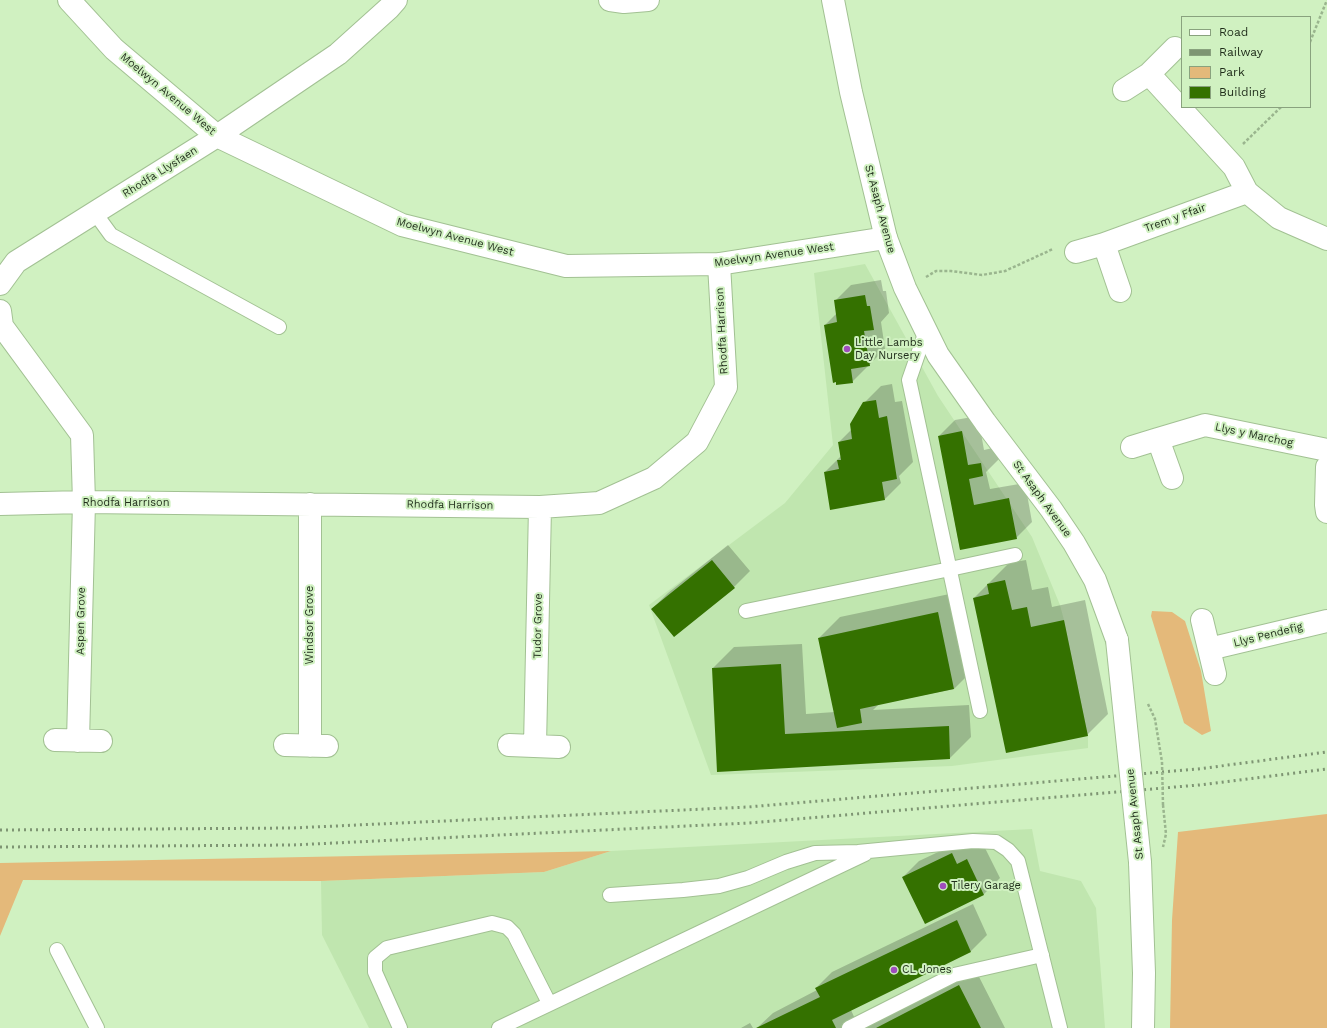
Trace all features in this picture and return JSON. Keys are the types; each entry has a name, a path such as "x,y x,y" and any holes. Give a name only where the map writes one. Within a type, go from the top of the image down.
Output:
{"street":[{"name":"Moelwyn Avenue West","path":"69,0 114,49 217,136 394,222 409,227 566,266 719,264 886,238"},
{"name":"Rhodfa Llysfaen","path":"2,280 16,262 217,136 338,54 396,0"},
{"path":"610,0 624,2 648,0"},
{"name":"St Asaph Avenue","path":"833,0 851,92 886,238 905,288 938,356 985,422 1051,509 1074,543 1096,580 1117,640 1140,862 1144,973 1143,1028"},
{"path":"1124,90 1149,74 1175,48"},
{"path":"1149,74 1234,167 1247,192 1279,218 1327,239"},
{"name":"Trem y Ffair","path":"1076,252 1104,244 1247,192"},
{"path":"1104,244 1120,291"},
{"name":"Rhodfa Harrison","path":"0,504 84,502 540,506 599,503 654,478 697,442 726,387 719,264"},
{"path":"0,312 2,326 82,435 84,502"},
{"name":"Llys y Marchog","path":"1132,447 1205,425 1327,450"},
{"path":"1158,439 1172,478"},
{"path":"1327,467 1327,512"},
{"name":"Aspen Grove","path":"78,740 84,502"},
{"name":"Windsor Grove","path":"286,745 318,746 310,504"},
{"name":"Tudor Grove","path":"535,746 540,506"},
{"path":"1202,620 1215,674"},
{"name":"Llys Pendefig","path":"1210,649 1327,620"},
{"path":"55,740 101,741"},
{"path":"509,745 559,747"}],"lane":[{"path":"95,213 111,235 279,327"},
{"path":"926,331 909,380 980,711"},
{"path":"746,611 1015,555"},
{"path":"610,895 719,886 748,878 786,862 816,853 873,850 973,841 996,842 1008,850 1018,861 1060,1028"},
{"path":"500,1028 873,850"},
{"path":"400,1028 375,972 375,958 388,948 492,923 507,927 514,934 549,1004"},
{"path":"57,950 97,1028"},
{"path":"849,1028 954,975 1042,955"}],"path":[{"path":"1311,40 1327,0"},
{"path":"1227,160 1281,108"},
{"path":"905,288 936,271 951,271 982,275 1004,271 1055,248 1076,252"},
{"path":"1162,762 1163,805"}],"shaded area":[{"path":"865,264 938,396 1032,537 1060,605 1064,620 1088,736 1088,748 952,766 711,775 649,605 785,503 833,445 814,273"},
{"path":"1032,829 1040,871 1081,881 1096,908 1105,1028 369,1028 322,935 321,881 544,872 611,851"}],"green space":[{"path":"1152,611 1172,612 1185,621 1201,671 1211,731 1202,735 1184,723 1151,616"},
{"path":"1327,814 1327,1028 1170,1028 1172,920 1178,832"},
{"path":"611,851 544,872 321,881 23,880 0,936 0,863"}],"building":[{"name":"Little Lambs Day Nursery","path":"865,295 867,306 870,306 874,330 864,331 870,366 851,369 853,383 836,385 836,382 833,383 824,325 837,322 834,300"},
{"path":"876,400 879,418 887,416 897,479 882,482 885,500 830,510 824,472 839,469 837,460 841,460 838,442 852,439 850,424 863,402"},
{"path":"962,431 968,465 981,463 983,476 969,479 974,505 1009,498 1017,539 960,550 938,436"},
{"path":"712,560 735,588 674,637 651,609"},
{"path":"1005,580 1012,610 1027,607 1031,627 1064,620 1088,736 1006,753 973,598 989,594 987,584"},
{"path":"938,612 954,689 860,709 862,723 837,728 818,638"},
{"path":"781,664 785,734 949,726 950,759 717,772 712,668"},
{"name":"Tilery Garage","path":"952,853 957,864 967,859 984,895 925,924 902,877"},
{"name":"CL Jones","path":"957,920 971,952 832,1020 836,1028 756,1028 820,997 815,988"},
{"name":"CL Jones","path":"959,985 981,1028 876,1028"}],"railway":[{"path":"0,830 292,828 748,807 1198,769 1327,752"},
{"path":"0,847 293,845 749,823 1199,785 1327,769"}],"place":[{"name":"Little Lambs Day Nursery","path":"847,349"},
{"name":"Tilery Garage","path":"943,886"},
{"name":"CL Jones","path":"894,970"}]}
